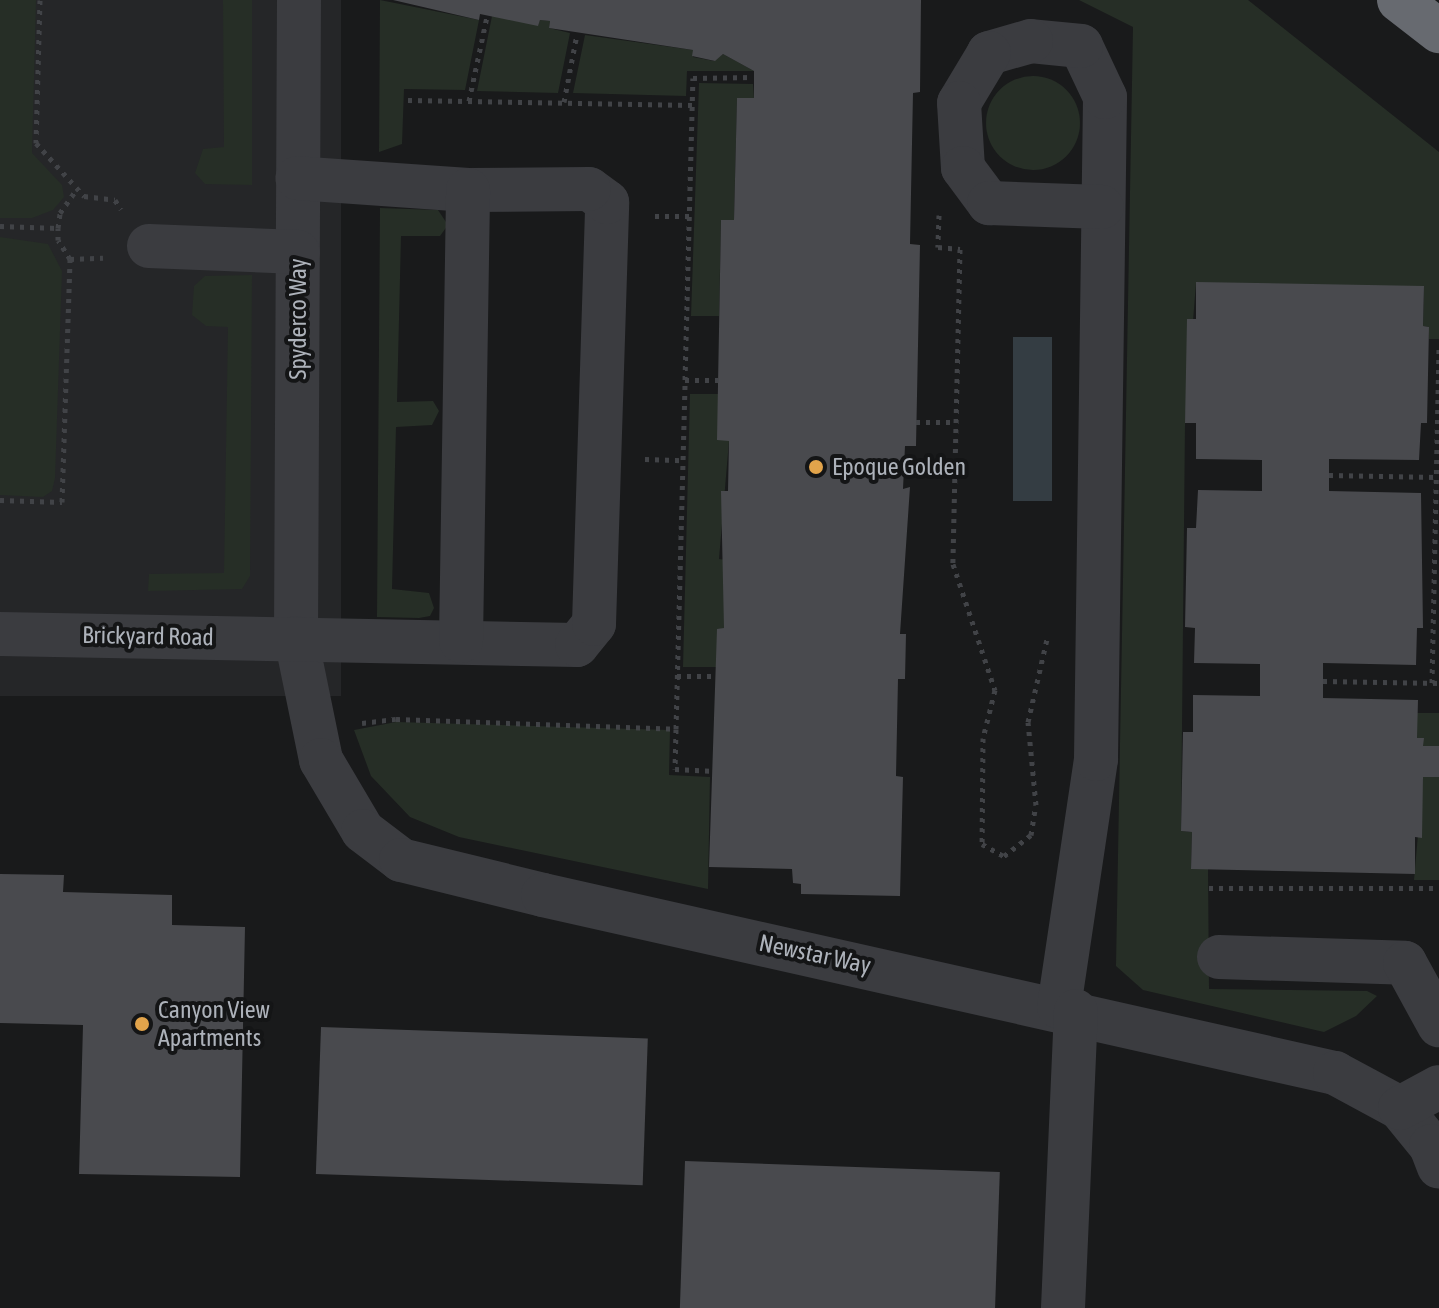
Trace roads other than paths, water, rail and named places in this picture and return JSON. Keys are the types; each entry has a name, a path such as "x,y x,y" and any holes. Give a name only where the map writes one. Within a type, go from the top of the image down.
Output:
{"highway":[{"path":"1399,0 1439,31"}],"street":[{"name":"Spyderco Way","path":"296,638 299,0"},
{"path":"1063,1308 1068,1009 1096,759 1105,97 1081,46 1031,41 989,53 959,103 963,168 989,203 1102,207"},
{"path":"297,178 468,190 461,641"},
{"name":"Brickyard Road","path":"0,634 577,645 594,624 607,202 589,189 468,190"},
{"path":"129,239 298,252"},
{"name":"Newstar Way","path":"296,638 321,760 363,831 401,860 1068,1009 1335,1073 1400,1108 1431,1146 1439,1167"},
{"path":"1219,957 1405,963 1439,1025"},
{"path":"1400,1108 1439,1087"}],"place":[{"name":"Epoque Golden","path":"816,467"},
{"name":"Canyon View Apartments","path":"142,1024"}]}
